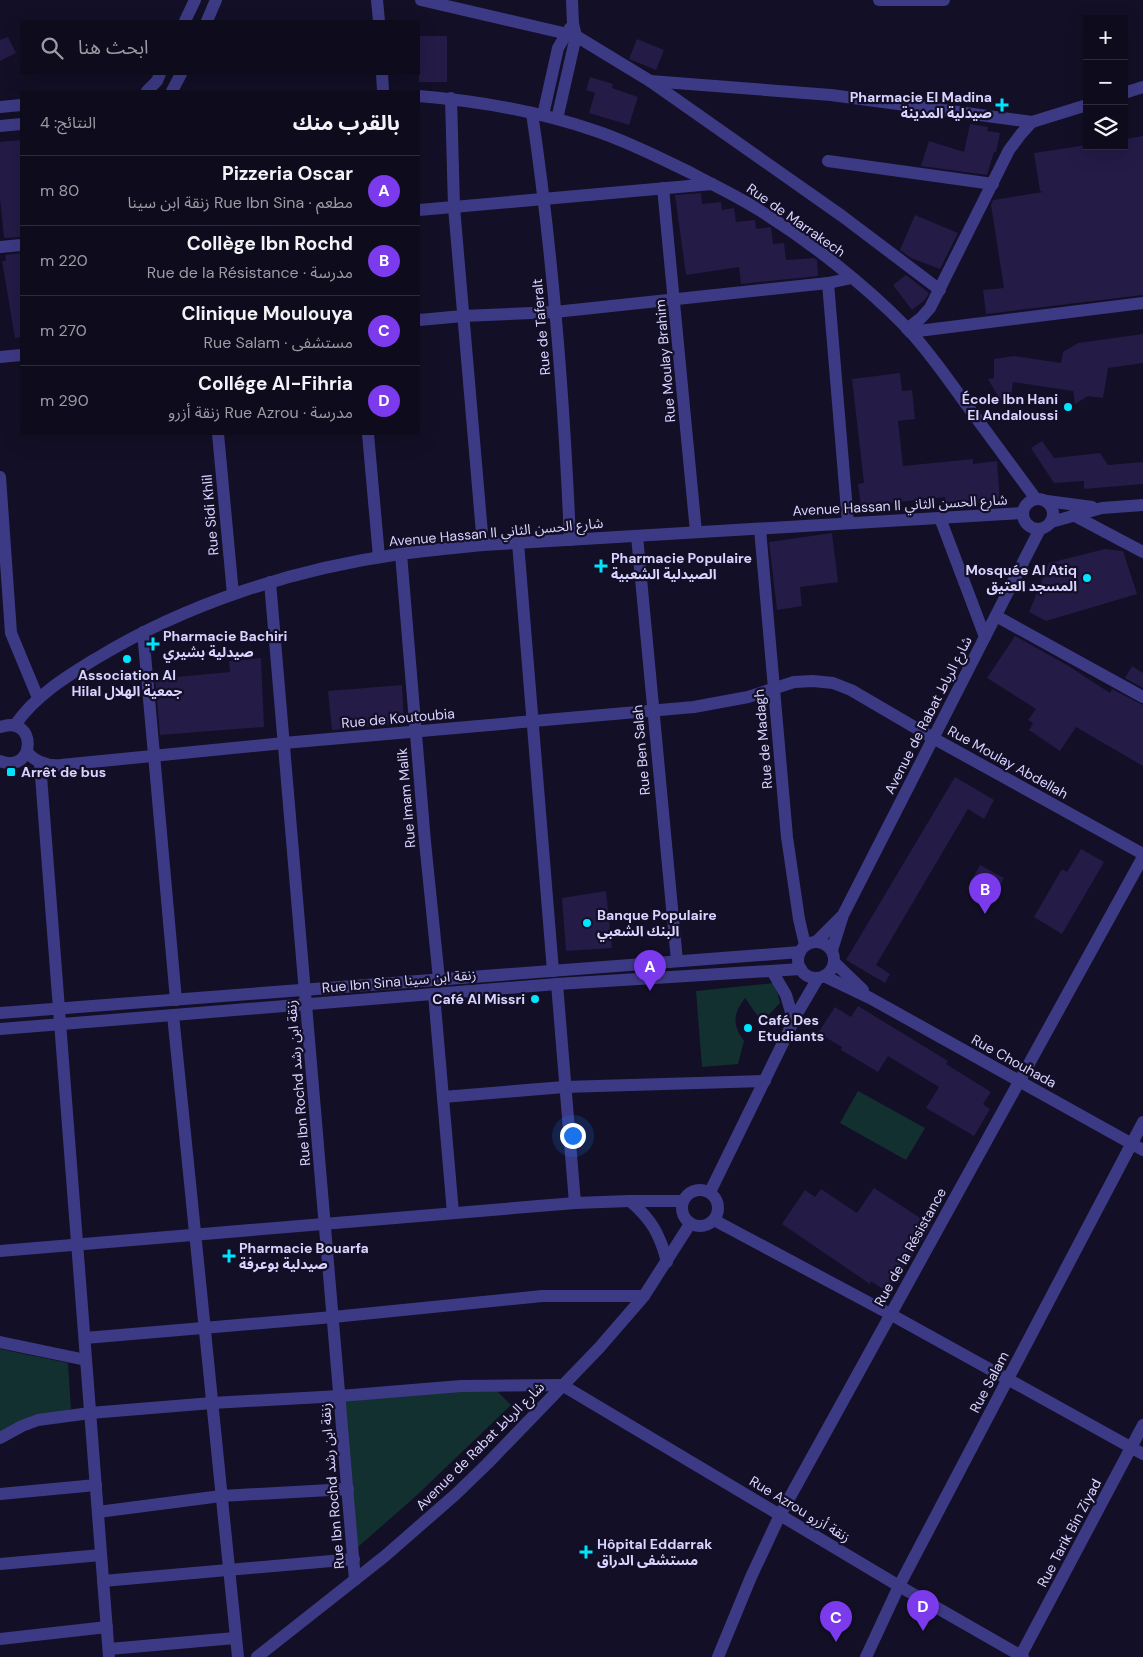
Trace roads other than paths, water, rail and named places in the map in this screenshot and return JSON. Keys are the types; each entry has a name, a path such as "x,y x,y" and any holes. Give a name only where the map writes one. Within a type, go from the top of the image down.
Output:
{"street":[{"path":"185,20 195,0"},
{"path":"207,20 216,0"},
{"path":"377,0 379,20"},
{"path":"421,0 572,31 650,81 842,216 940,290"},
{"path":"557,119 572,31 572,0"},
{"path":"880,0 944,0"},
{"path":"538,114 558,48 572,31"},
{"path":"148,90 157,81 160,75"},
{"path":"173,90 180,75"},
{"path":"382,75 382,90"},
{"path":"650,81 831,95 1032,122 1083,106"},
{"path":"1128,92 1143,87"},
{"name":"Rue de Marrakech","path":"420,96 451,98 538,114 597,131 636,147 736,196 782,225 852,278 909,331 1042,500"},
{"path":"451,98 454,206 484,545"},
{"path":"0,107 20,105"},
{"name":"Rue de Taferalt","path":"538,114 556,312 566,450 570,540"},
{"path":"909,331 921,318 940,290 1009,150 1032,122"},
{"path":"0,126 20,124"},
{"path":"828,161 993,184"},
{"path":"420,210 712,184"},
{"name":"Rue Moulay Brahim","path":"663,188 696,532"},
{"path":"0,247 20,245"},
{"path":"420,320 556,312 828,283 852,278"},
{"path":"828,283 848,523"},
{"path":"909,331 1143,303"},
{"path":"0,357 20,355"},
{"name":"Rue Sidi Khlil","path":"218,435 232,594"},
{"path":"368,435 379,557"},
{"path":"0,477 11,634 38,698"},
{"path":"1102,508 1042,500 1027,503 1023,518 1030,527 1046,525 1073,515 1102,508 1143,505"},
{"path":"1042,500 1052,509 1053,518 1046,525"},
{"name":"Avenue Hassan II شارع الحسن الثاني","path":"5,724 38,698 86,665 143,632 172,618 232,594 270,582 343,564 400,554 484,545 1023,513"},
{"path":"1073,515 1143,552"},
{"path":"940,518 985,637"},
{"name":"Avenue de Rabat شارع الرباط","path":"833,956 843,915 985,637 1046,525"},
{"name":"Rue de Madagh","path":"760,529 787,837 799,919 807,946"},
{"name":"Rue Ben Salah","path":"637,536 677,961"},
{"path":"518,543 553,971"},
{"name":"Rue Imam Malik","path":"400,554 439,979"},
{"name":"Rue Ibn Rochd زنقة ابن رشد","path":"270,582 355,1580"},
{"path":"996,616 1143,697"},
{"path":"143,632 176,1000"},
{"name":"Rue Moulay Abdellah","path":"774,688 794,682 813,681 833,684 851,690 1143,856"},
{"name":"Rue de Koutoubia","path":"40,763 54,766 721,703 748,697 774,688"},
{"path":"0,762 13,763 24,757 28,747 27,736 20,728 5,724"},
{"path":"27,752 40,763 109,1653 235,1638"},
{"name":"Rue de la Résistance","path":"718,1657 751,1577 780,1515 1143,856"},
{"name":"Avenue de Rabat شارع الرباط","path":"807,946 843,915"},
{"path":"710,1192 796,1017 821,977 832,968 833,956 823,943 807,946 798,961 802,971 808,976 821,977"},
{"name":"Rue Ibn Sina زنقة ابن سينا","path":"0,1013 677,961 807,946"},
{"name":"Rue Chouhada","path":"833,956 870,998"},
{"path":"772,971 796,1017"},
{"name":"Rue Ibn Sina زنقة ابن سينا","path":"0,1029 556,984 772,971 802,971"},
{"path":"796,1017 802,971"},
{"name":"Rue Chouhada","path":"821,977 870,998 1143,1150"},
{"path":"556,984 575,1203"},
{"path":"434,994 453,1213"},
{"path":"173,1015 238,1657"},
{"path":"443,1097 564,1087 765,1081"},
{"name":"Rue Salam","path":"866,1657 899,1586 1143,1122"},
{"path":"704,1189 710,1192 718,1202 717,1214 714,1220 703,1226 690,1224 682,1214 682,1201 691,1191 704,1189"},
{"path":"0,1251 575,1203 630,1200 682,1201"},
{"path":"630,1200 655,1227 663,1244 667,1262"},
{"path":"714,1220 890,1314 1143,1454"},
{"name":"Avenue de Rabat شارع الرباط","path":"257,1657 414,1532 456,1494 599,1348 644,1296 690,1224"},
{"path":"85,1338 333,1317 542,1296 644,1296"},
{"path":"0,1342 86,1360"},
{"path":"0,1438 38,1420 90,1413 460,1386 562,1385"},
{"name":"Rue Azrou زنقة أزرو","path":"562,1385 899,1586 1022,1656"},
{"name":"Rue Tarik Bin Ziyad","path":"1022,1656 1143,1425"},
{"path":"0,1494 96,1485"},
{"path":"98,1512 221,1496 348,1489"},
{"path":"0,1564 101,1555"},
{"path":"103,1581 354,1559"},
{"path":"0,1639 107,1627"}],"place":[{"name":"Pharmacie El Madina صيدلية المدينة","path":"1002,105"},
{"name":"École Ibn Hani El Andaloussi","path":"1068,407"},
{"name":"Pharmacie Populaire الصيدلية الشعبية","path":"601,566"},
{"name":"Mosquée Al Atiq المسجد العتيق","path":"1087,578"},
{"name":"Pharmacie Bachiri صيدلية بشيري","path":"153,644"},
{"name":"Association Al Hilal جمعية الهلال","path":"127,659"},
{"name":"Arrêt de bus","path":"11,772"},
{"name":"Collège Ibn Rochd","path":"985,914"},
{"name":"Banque Populaire البنك الشعبي","path":"587,923"},
{"name":"Pizzeria Oscar","path":"650,991"},
{"name":"Café Al Missri","path":"535,999"},
{"name":"Café Des Etudiants","path":"748,1028"},
{"name":"Pharmacie Bouarfa صيدلية بوعرفة","path":"229,1256"},
{"name":"Hôpital Eddarrak مستشفى الدراق","path":"586,1552"},
{"name":"Collége Al-Fihria","path":"923,1631"},
{"name":"Clinique Moulouya","path":"836,1642"}]}
